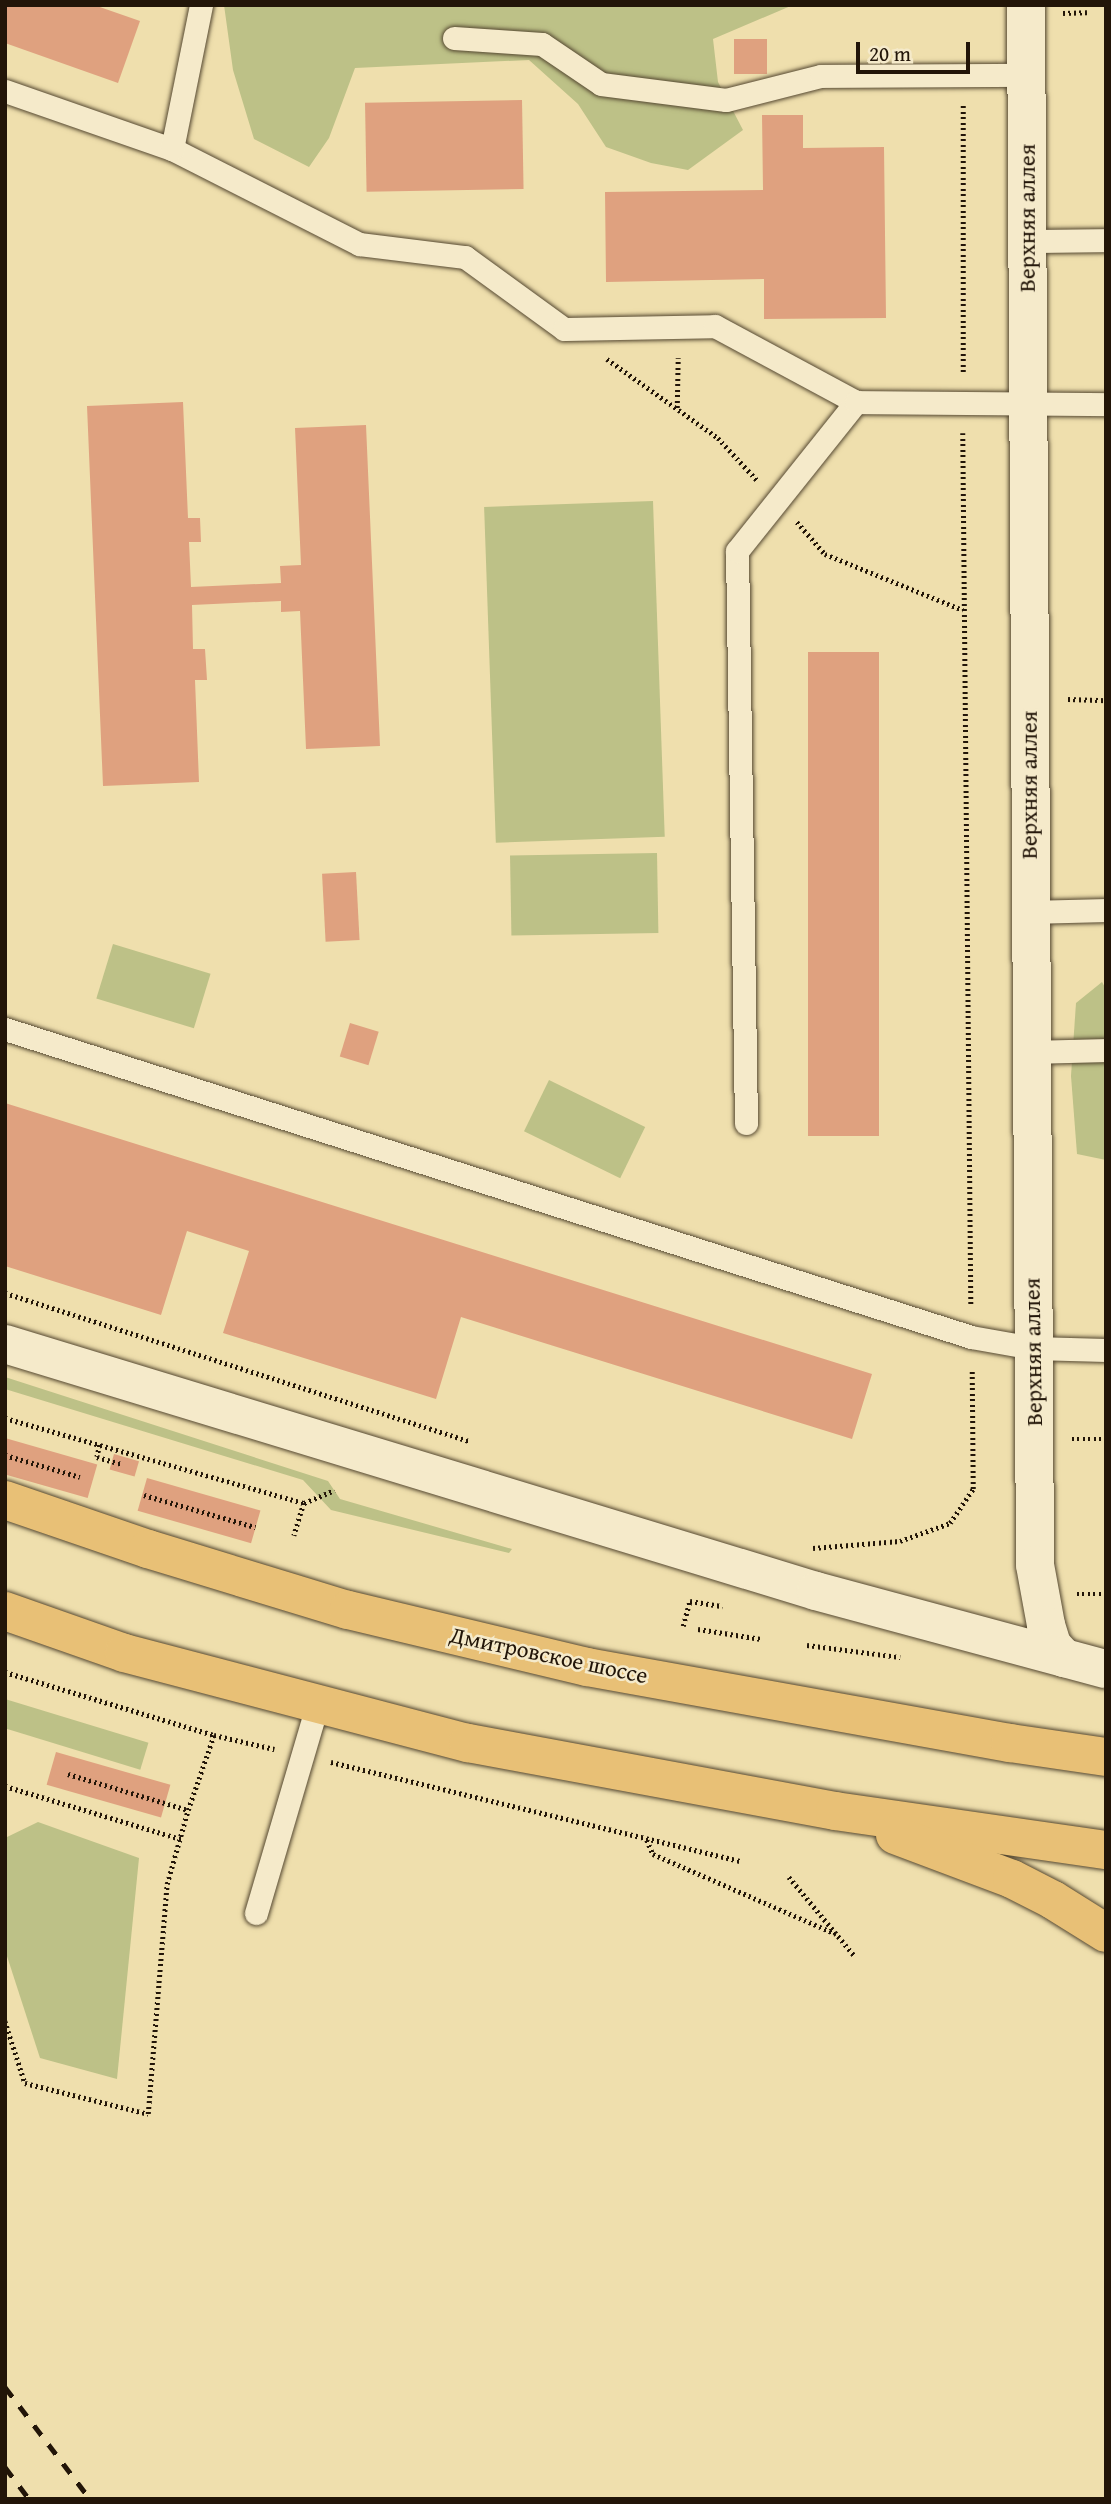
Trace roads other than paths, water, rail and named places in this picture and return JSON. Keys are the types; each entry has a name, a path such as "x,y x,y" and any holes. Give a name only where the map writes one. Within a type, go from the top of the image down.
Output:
{"main road":[{"name":"Дмитровское шоссе","path":"5,1500 148,1549 360,1613 587,1667 1010,1743 1106,1757"},
{"path":"5,1611 124,1653 317,1706 468,1743 835,1811 1106,1850"},
{"path":"1010,1743 1106,1737"},
{"path":"835,1811 1012,1879 1053,1899 1106,1933"}],"street":[{"name":"Верхняя аллея","path":"1039,9 1027,75 1035,1565 1052,1645 1064,1658"},
{"path":"5,1344 816,1591 1106,1669"},
{"name":"Верхняя аллея","path":"987,1639 1024,1601 1035,1565"}],"lane":[{"path":"172,149 201,5"},
{"path":"454,38 542,44 601,85 726,100 821,76 1027,75"},
{"path":"5,91 172,149 359,244 466,257 564,329 715,326 856,402 1106,404"},
{"path":"1027,241 1106,240"},
{"path":"746,1123 737,551 856,402"},
{"path":"1030,912 1106,910"},
{"path":"5,1029 971,1337 1033,1348 1106,1350"},
{"path":"1031,1052 1106,1050"},
{"path":"256,1913 317,1706"}],"railway":[{"path":"5,2387 90,2499"},
{"path":"5,2467 29,2499"}]}
